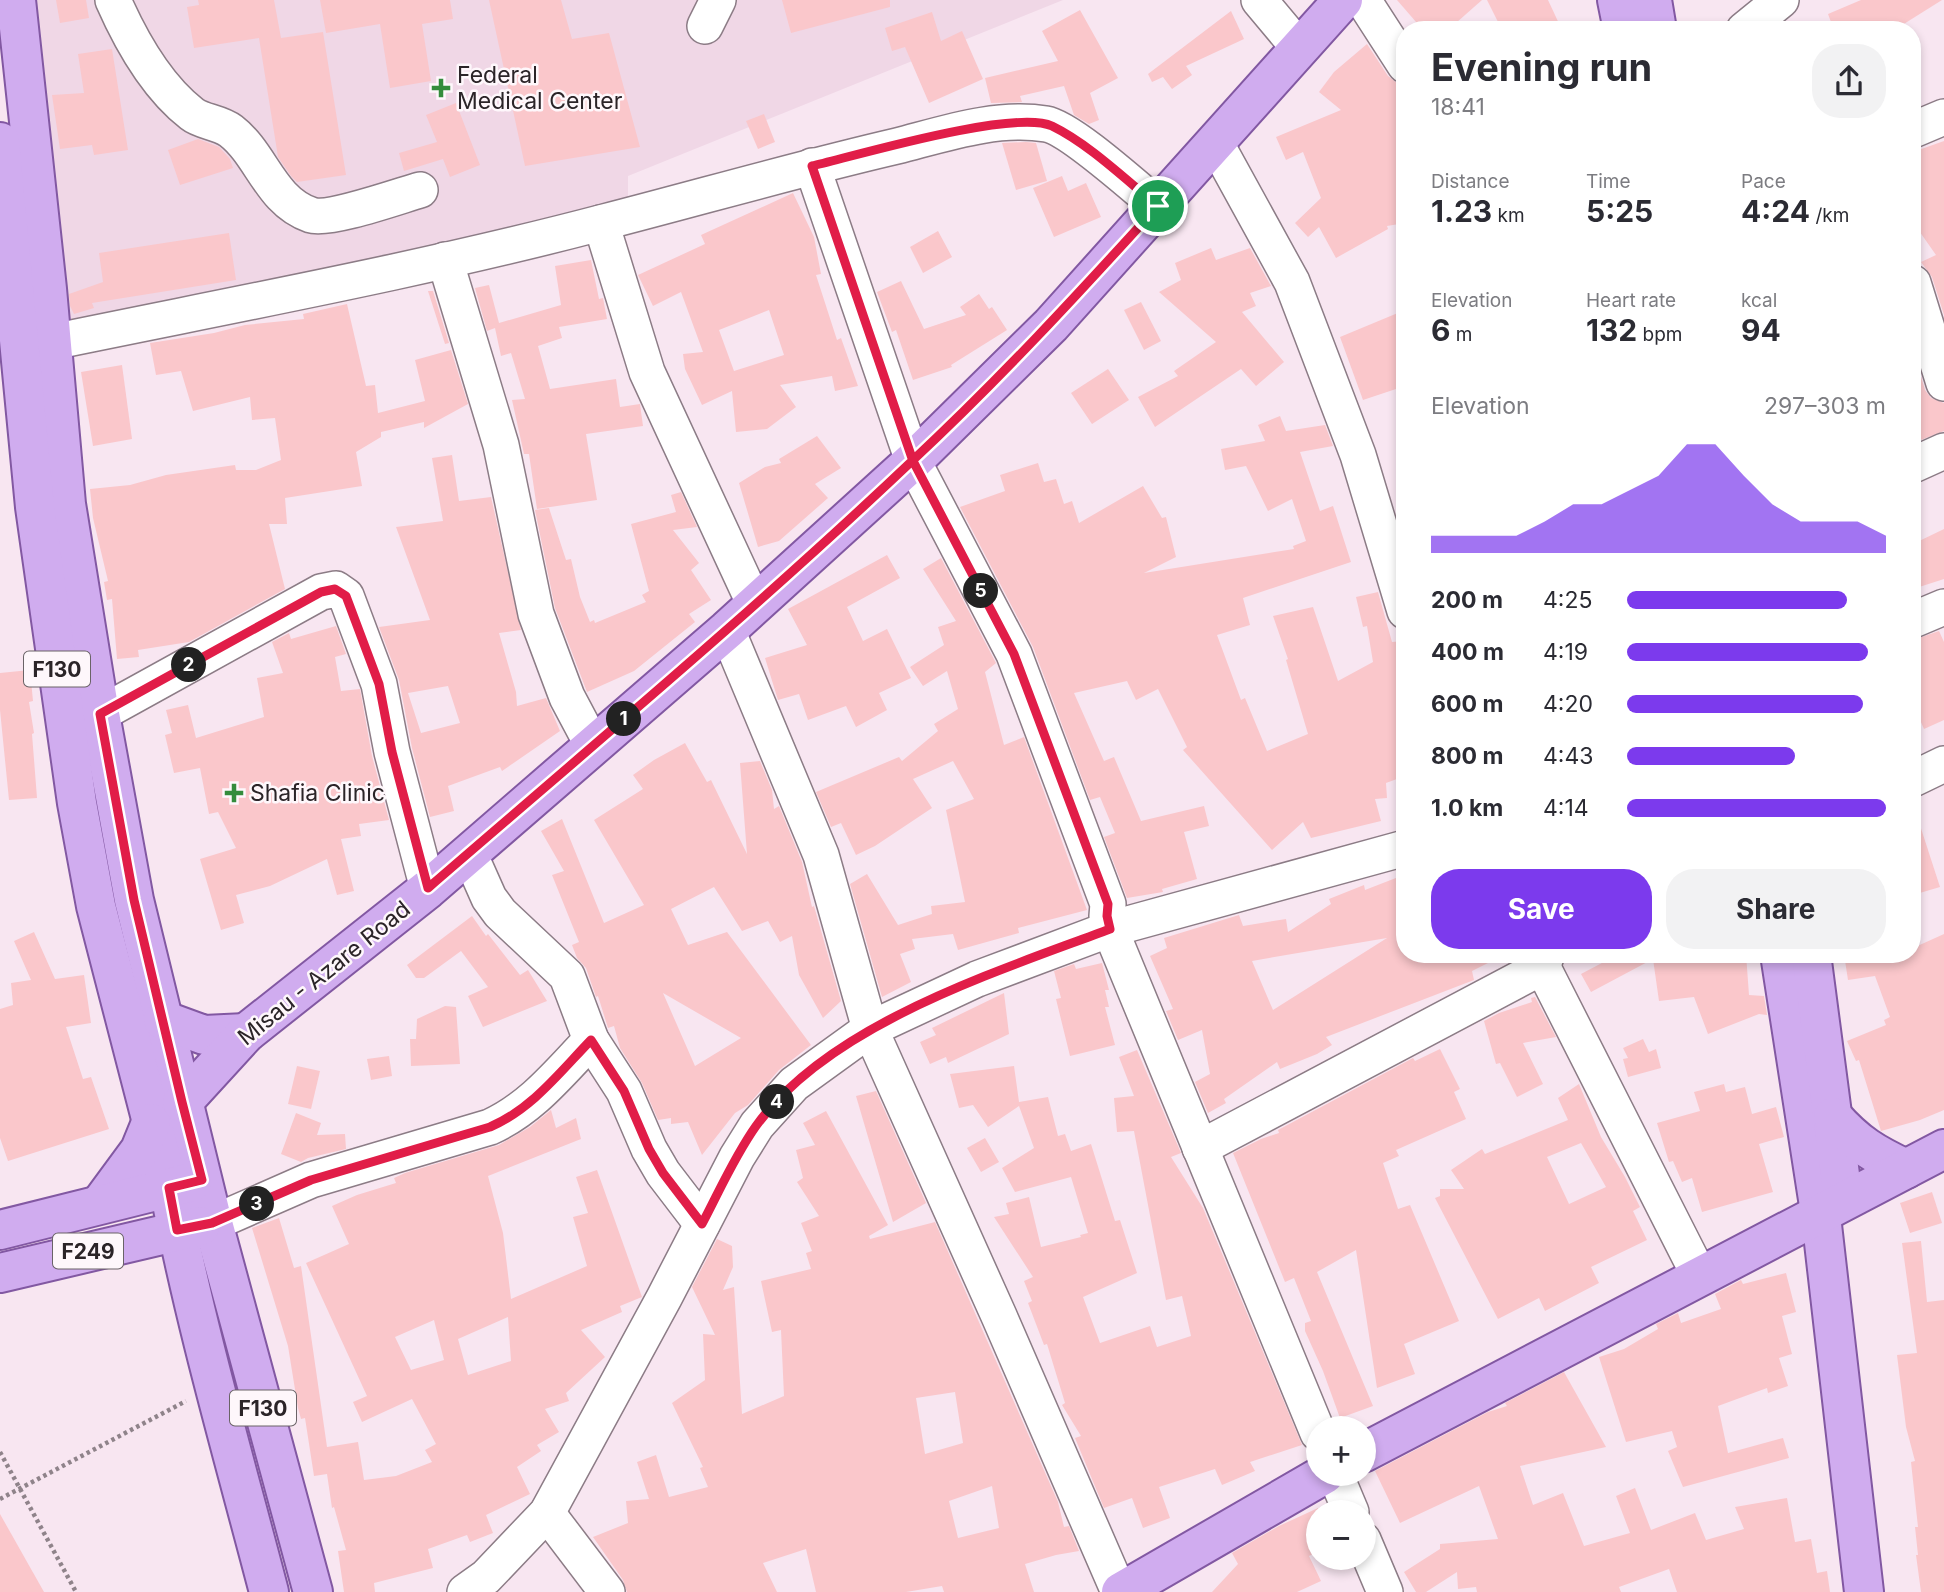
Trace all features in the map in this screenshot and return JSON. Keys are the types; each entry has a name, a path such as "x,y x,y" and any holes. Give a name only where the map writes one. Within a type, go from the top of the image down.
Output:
{"main road":[{"name":"F130","path":"16,0 24,347 35,507 77,803 96,906 166,1113 195,1227 313,1592"},
{"name":"Misau - Azare Road","path":"101,1203 166,1113 246,1033 428,888 741,617 913,461 1051,325 1343,0"},
{"path":"1617,0 1621,21"},
{"path":"1651,0 1655,21"},
{"name":"F130","path":"0,142 24,347 66,503 100,714 134,900 163,1020 166,1113"},
{"path":"1782,963 1832,1206 1890,1592"},
{"path":"1812,963 1833,1116 1832,1206 1864,1592"},
{"path":"163,1020 204,1035 246,1033"},
{"path":"1833,1116 1851,1138 1906,1170"},
{"path":"1376,1446 1944,1149"},
{"name":"F249","path":"0,1230 185,1184"},
{"name":"F130","path":"195,1227 215,1386 269,1592"},
{"name":"F249","path":"0,1273 195,1227"},
{"path":"1120,1592 1306,1485"}],"street":[{"path":"113,0 148,65 176,99 194,116 230,131 263,170 274,189 292,203 312,215 331,215 420,190"},
{"path":"1259,0 1300,48"},
{"path":"1363,0 1396,51"},
{"path":"1755,21 1781,0"},
{"path":"1921,127 1944,117"},
{"path":"24,347 445,260 979,126 1020,123 1049,125 1073,138 1158,206"},
{"path":"1215,142 1292,282 1358,455 1396,581"},
{"path":"812,166 913,461 1014,654 1108,904 1110,929 1311,1416"},
{"path":"601,223 647,372 741,617 821,855 870,1029 1120,1592"},
{"path":"445,260 501,445 536,614 567,697 593,746"},
{"path":"1922,297 1944,383"},
{"path":"1921,461 1944,451"},
{"path":"100,714 321,592 335,589 346,596 379,684 392,752 428,888"},
{"path":"1921,617 1944,607"},
{"path":"1921,775 1944,764"},
{"path":"465,1592 486,1577 547,1513 737,1157 757,1125 794,1084 870,1029 977,979 1110,929 1396,850"},
{"path":"468,853 489,898 500,913 567,976 578,999 591,1040 624,1091 649,1149 663,1173 702,1224"},
{"path":"1200,1148 1533,963"},
{"path":"1544,963 1699,1275"},
{"path":"195,1227 311,1180 490,1127 510,1118 530,1103 591,1040"},
{"path":"547,1513 607,1592"},
{"path":"1376,1570 1385,1592"}],"path":[{"path":"0,1499 215,1386"},
{"path":"0,1452 76,1592"}],"shaded area":[{"name":"Federal Medical Center","path":"26,0 1063,0 628,176 628,200 353,267 62,329"}],"building":[{"path":"56,0 86,0 89,18 60,23"},
{"path":"198,0 274,0 281,38 323,32 346,175 297,182 291,176 278,157 259,38 194,48 187,7 199,5"},
{"path":"320,0 450,0 453,19 422,24 431,81 390,88 380,24 326,33"},
{"path":"489,0 561,0 572,39 609,33 640,147 525,166"},
{"path":"782,0 890,0 890,7 791,33"},
{"path":"1397,0 1482,0 1458,21 1415,21"},
{"path":"1487,0 1548,0 1558,21 1498,21"},
{"path":"1861,0 1942,0 1909,21 1831,21 1828,14"},
{"path":"1080,10 1118,78 1090,93 1099,120 1089,124 1074,115 1064,86 1020,96 1022,102 991,103 985,78 1058,61 1042,31"},
{"path":"1231,11 1244,39 1186,66 1192,75 1172,89 1163,77 1152,82 1148,74"},
{"path":"932,12 941,41 962,31 983,79 929,103 905,47 892,51 885,28"},
{"path":"1367,44 1388,76 1396,82 1396,224 1387,226 1388,229 1336,258 1319,227 1308,237 1295,223 1321,198 1303,152 1286,160 1276,137 1341,110 1319,92 1334,72"},
{"path":"112,49 128,150 94,155 92,145 60,149 52,95 84,93 78,54"},
{"path":"456,103 480,165 450,177 443,159 404,171 399,153 437,142 426,115"},
{"path":"764,114 775,142 758,149 746,121"},
{"path":"198,139 219,147 230,159 233,168 180,185 168,150"},
{"path":"1944,141 1944,315 1932,277 1921,262 1936,255 1921,234 1921,149"},
{"path":"1002,143 1036,143 1047,181 1016,190"},
{"path":"1062,176 1068,191 1086,183 1101,217 1054,237 1033,188"},
{"path":"793,193 814,237 821,274 816,275 837,340 841,338 858,386 835,391 832,376 780,385 796,407 767,429 736,432 732,391 702,405 685,369 683,354 703,352 681,292 653,306 638,275 705,244 701,235","holes":["769,310 784,355 734,371 719,330"]},
{"path":"938,231 952,257 923,273 910,247"},
{"path":"229,233 236,280 92,303 94,308 74,314 70,306 69,294 103,282 99,253"},
{"path":"1211,248 1216,260 1250,248 1271,286 1250,293 1256,306 1242,312 1284,362 1256,386 1241,369 1155,427 1138,397 1178,376 1174,371 1216,342 1159,292 1181,280 1175,263"},
{"path":"591,260 599,299 603,298 607,319 559,327 562,338 538,346 550,389 616,379 620,407 640,404 643,426 586,434 597,500 537,509 529,454 524,454 512,400 525,399 511,353 501,356 495,328 487,331 475,288 489,285 499,323 561,305 555,266"},
{"path":"901,281 924,329 966,315 960,307 979,294 989,309 992,307 1007,330 951,365 952,367 913,380 896,330 892,332 877,292"},
{"path":"428,291 433,291 449,343 445,344"},
{"path":"1141,302 1161,341 1144,350 1124,310"},
{"path":"347,304 366,386 375,385 378,413 425,401 415,360 451,350 468,404 424,428 424,422 381,432 381,437 356,452 362,486 285,498 287,524 269,524 285,589 189,642 138,650 139,657 117,659 112,599 107,600 104,582 108,581 93,518 90,489 130,485 166,475 235,465 236,470 256,470 281,460 275,418 252,420 250,397 193,411 181,371 156,375 150,343 245,325 304,319 303,314"},
{"path":"1396,314 1396,389 1363,400 1340,337"},
{"path":"122,365 132,439 93,446 81,372"},
{"path":"1108,369 1129,400 1092,424 1071,393"},
{"path":"1921,377 1931,398 1944,403 1944,431 1921,440"},
{"path":"1280,416 1286,431 1325,425 1333,446 1300,452 1320,511 1333,506 1351,562 1243,598 1250,625 1217,635 1241,700 1245,698 1267,751 1308,734 1286,660 1288,659 1273,616 1313,607 1338,681 1373,662 1367,626 1363,627 1356,597 1378,592 1392,642 1396,642 1396,779 1386,783 1387,798 1375,799 1381,821 1311,838 1303,822 1272,850 1183,750 1187,747 1158,689 1136,700 1127,681 1074,693 1104,761 1114,757 1141,821 1204,806 1209,826 1184,832 1197,879 1162,889 1163,892 1127,898 1104,837 1115,833 1100,797 1090,800 1033,647 960,507 1005,491 1000,475 1038,463 1044,482 1056,479 1064,504 1072,501 1079,523 1143,486 1162,518 1166,517 1176,557 1144,573 1294,549 1293,546 1306,541 1292,499 1268,511 1246,466 1225,470 1221,449 1265,441 1258,425"},
{"path":"817,436 841,468 815,484 828,498 779,541 758,547 739,483 765,467 781,463 779,459"},
{"path":"452,455 459,501 491,497 521,630 499,633 516,692 517,706 546,698 560,731 502,771 500,767 448,786 454,811 430,817 412,748 399,680 379,627 430,620 396,527 443,521 432,458","holes":["448,686 460,723 421,733 408,693"]},
{"path":"681,492 697,527 673,530 699,563 691,570 711,600 689,614 695,622 634,671 587,692 555,608 535,510 549,508 566,560 571,559 580,597 590,622 594,620 595,623 646,602 642,595 649,591 631,524 676,512 671,495"},
{"path":"1944,529 1944,579 1921,586 1921,540"},
{"path":"887,555 900,578 847,607 863,641 887,629 911,678 879,693 887,710 856,727 846,706 808,720 799,694 778,700 765,658 807,645 788,609"},
{"path":"941,558 996,663 985,672 1004,745 1024,737 1087,910 1018,928 1019,933 958,950 953,934 912,939 915,949 900,954 911,982 882,997 850,884 867,874 898,925 932,914 931,906 965,902 946,810 974,799 953,761 913,779 932,808 875,846 856,855 841,823 831,827 816,792 899,757 902,761 938,731 934,724 958,709 947,671 923,686 910,667 944,645 938,627 956,621 923,569"},
{"path":"336,626 346,654 335,657 341,691 360,689 372,756 389,820 359,824 361,836 341,839 354,891 337,895 327,859 270,886 236,895 244,923 221,930 200,859 236,848 218,812 209,814 200,768 174,773 165,735 172,733 166,710 188,705 196,738 264,717 257,678 283,673 272,642 289,633 291,639"},
{"path":"1939,631 1944,642 1944,720 1924,729 1921,722 1921,637"},
{"path":"30,670 33,701 29,702 34,733 37,798 9,800 0,710 0,673"},
{"path":"685,743 707,782 711,780 747,854 740,763 760,761 772,790 774,809 779,806 802,862 812,907 814,906 841,1001 823,1018 799,975 792,936 780,942 768,921 742,931 714,887 671,909 688,945 727,932 811,1045 779,1070 748,1105 735,1113 702,1155 688,1122 671,1124 671,1118 658,1120 642,1083 620,1048 614,1026 608,1028 586,968 577,958 572,945 579,942 552,875 564,871 541,831 562,819 604,923 644,905 594,820 643,789 633,775","holes":["663,993 741,1038 695,1066"]},
{"path":"1921,828 1940,887 1921,893"},
{"path":"1396,878 1396,963 1488,963 1472,971 1474,980 1326,1037 1332,1045 1317,1054 1280,1069 1277,1062 1224,1099 1226,1103 1208,1113 1195,1082 1210,1074 1202,1030 1178,1040 1166,1011 1173,1009 1150,956 1167,948 1164,938 1239,915 1243,926 1286,919 1288,932 1331,904 1329,899 1364,885 1365,890","holes":["1387,938 1273,1010 1252,961"]},
{"path":"472,916 520,975 528,970 547,1001 483,1027 468,996 488,987 461,951 424,978 416,978 407,965"},
{"path":"34,932 55,979 84,975 91,1023 66,1027 83,1079 91,1077 109,1129 8,1161 0,1138 0,1009 13,1005 11,983 31,980 14,941"},
{"path":"1944,934 1944,1110 1881,1131 1859,1060 1856,1061 1847,1041 1886,1025 1884,1020 1890,1017 1875,976 1848,980 1845,963 1921,963 1921,944"},
{"path":"1102,963 1109,990 1105,990 1109,1007 1105,1007 1115,1045 1070,1056 1056,999 1061,998 1054,971 1074,964 1076,969"},
{"path":"1602,963 1645,963 1591,992 1581,974"},
{"path":"1654,963 1747,963 1749,995 1764,996 1767,1015 1759,1014 1708,1034 1694,997 1659,1001"},
{"path":"1004,993 1009,1034 948,1063 946,1057 930,1064 920,1042 936,1035 932,1028"},
{"path":"1535,997 1556,1037 1523,1043 1543,1084 1517,1097 1500,1063 1496,1064 1484,1021 1532,1002 1531,998"},
{"path":"445,1006 456,1007 460,1064 411,1066 410,1039 416,1039 417,1019"},
{"path":"1643,1039 1649,1052 1656,1049 1661,1068 1628,1077 1623,1059 1628,1058 1623,1048"},
{"path":"1440,1049 1460,1089 1454,1092 1466,1119 1396,1150 1399,1156 1383,1163 1398,1209 1410,1205 1459,1321 1404,1344 1415,1374 1377,1388 1356,1250 1317,1272 1373,1406 1339,1416 1305,1331 1305,1323 1311,1321 1294,1278 1285,1282 1233,1153 1279,1133 1278,1130 1413,1058 1415,1061"},
{"path":"1137,1050 1181,1153 1171,1157 1203,1208 1302,1445 1250,1462 1255,1471 1222,1485 1215,1469 1159,1487 1170,1518 1143,1528 1132,1498 1104,1508 1075,1438 1081,1436 1062,1405 1065,1403 1047,1344 1044,1345 1028,1303 1032,1301 1024,1281 1033,1277 994,1217 1009,1214 1006,1203 1029,1197 1041,1247 1081,1237 1080,1235 1088,1233 1071,1177 1015,1192 1002,1168 1034,1148 1019,1106 988,1127 973,1105 959,1108 950,1074 1014,1066 1019,1102 1048,1097 1058,1136 1065,1134 1071,1151 1091,1144 1115,1221 1120,1220 1137,1273 1083,1297 1100,1343 1150,1326 1157,1347 1191,1336 1182,1296 1166,1300 1134,1131 1117,1132 1114,1098 1134,1096 1119,1057"},
{"path":"389,1056 392,1076 371,1080 367,1059"},
{"path":"297,1066 320,1071 311,1109 288,1104"},
{"path":"1579,1084 1601,1137 1640,1207 1633,1211 1647,1240 1591,1267 1599,1283 1545,1311 1539,1298 1498,1319 1435,1198 1440,1196 1440,1189 1464,1189 1451,1170 1482,1149 1485,1154 1568,1120 1558,1098","holes":["1581,1143 1606,1187 1569,1204 1547,1157"]},
{"path":"1724,1084 1726,1092 1745,1087 1752,1114 1776,1107 1784,1137 1759,1144 1773,1192 1702,1212 1692,1178 1682,1182 1673,1161 1669,1162 1657,1123 1700,1111 1694,1092"},
{"path":"876,1091 926,1203 893,1222 856,1096"},
{"path":"551,1110 556,1128 576,1118 581,1139 488,1176 503,1233 511,1299 587,1266 573,1217 588,1213 576,1177 597,1170 642,1297 620,1306 622,1312 581,1330 605,1357 566,1393 569,1401 545,1409 559,1432 537,1445 541,1451 517,1467 530,1494 486,1515 493,1533 470,1542 467,1535 428,1549 433,1568 374,1583 375,1592 344,1592 338,1551 346,1550 334,1507 332,1508 327,1474 314,1476 305,1418 301,1419 298,1408 288,1346 252,1228 279,1218 294,1268 301,1266 327,1447 358,1442 364,1480 396,1476 432,1462 425,1450 436,1444 412,1399 362,1422 353,1402 367,1396 306,1263 349,1244 332,1206 396,1183 394,1178 405,1173 499,1145 530,1127","holes":["508,1317 511,1361 468,1375 458,1339","434,1320 444,1360 411,1370 395,1337"]},
{"path":"826,1111 888,1225 869,1236 870,1239 935,1222 1058,1502 1064,1527 1069,1526 1079,1551 1025,1564 1034,1592 944,1592 942,1586 906,1592 816,1592 806,1549 763,1563 777,1592 627,1592 623,1580 593,1537 628,1523 626,1501 649,1499 637,1462 656,1455 669,1497 708,1487 700,1468 703,1467 672,1403 705,1380 703,1334 715,1335 692,1287 717,1239 732,1246 733,1267 723,1290 734,1287 742,1414 784,1396 781,1330 772,1332 761,1281 811,1269 806,1253 812,1251 801,1223 819,1216 797,1182 803,1178 796,1150 815,1145 803,1123","holes":["955,1392 963,1443 925,1454 916,1398","992,1486 999,1528 958,1538 949,1501"]},
{"path":"296,1113 321,1123 317,1135 345,1134 346,1149 301,1162 281,1154"},
{"path":"985,1138 999,1162 981,1172 967,1148"},
{"path":"1932,1192 1942,1223 1910,1233 1900,1203"},
{"path":"1921,1241 1927,1302 1944,1300 1944,1592 1921,1592 1916,1555 1915,1527 1918,1527 1911,1462 1915,1461 1906,1427 1897,1355 1917,1353 1902,1243"},
{"path":"1786,1273 1796,1312 1782,1316 1792,1354 1779,1358 1788,1386 1768,1393 1767,1388 1718,1406 1728,1453 1783,1438 1789,1458 1683,1487 1668,1451 1677,1447 1672,1431 1626,1442 1599,1357 1624,1349 1658,1329 1656,1324 1678,1313 1681,1323 1721,1309 1715,1294 1741,1280 1743,1284"},
{"path":"1564,1372 1606,1447 1520,1466 1533,1505 1563,1493 1584,1546 1630,1533 1616,1496 1635,1488 1651,1530 1695,1513 1706,1540 1744,1529 1735,1507 1787,1498 1795,1542 1811,1539 1817,1573 1827,1571 1830,1592 1677,1592 1669,1569 1619,1587 1621,1592 1477,1592 1476,1587 1458,1589 1457,1572 1426,1592 1416,1592 1404,1572 1440,1549 1440,1544 1498,1539 1479,1486 1400,1523 1376,1470 1488,1412 1507,1406 1505,1403"},
{"path":"0,1514 44,1592 0,1592"},
{"path":"1306,1514 1306,1570 1316,1570 1321,1581 1297,1592 1212,1592 1238,1564 1232,1553"}],"place":[{"name":"Federal Medical Center","path":"441,88"},
{"name":"Shafia Clinic","path":"234,793"}],"route":[{"path":"1158,206 1051,325 913,461 727,630 428,888 392,752 379,684 354,612 346,596 335,589 321,592 100,714 134,900 202,1180 169,1188 177,1230 212,1223 311,1180 490,1127 510,1118 530,1103 591,1040 624,1091 649,1149 663,1173 702,1224 757,1125 794,1084 870,1029 977,979 1110,929 1108,904 1014,654 913,461 812,166 979,126 1020,123 1049,125 1073,138 1158,206"}]}
